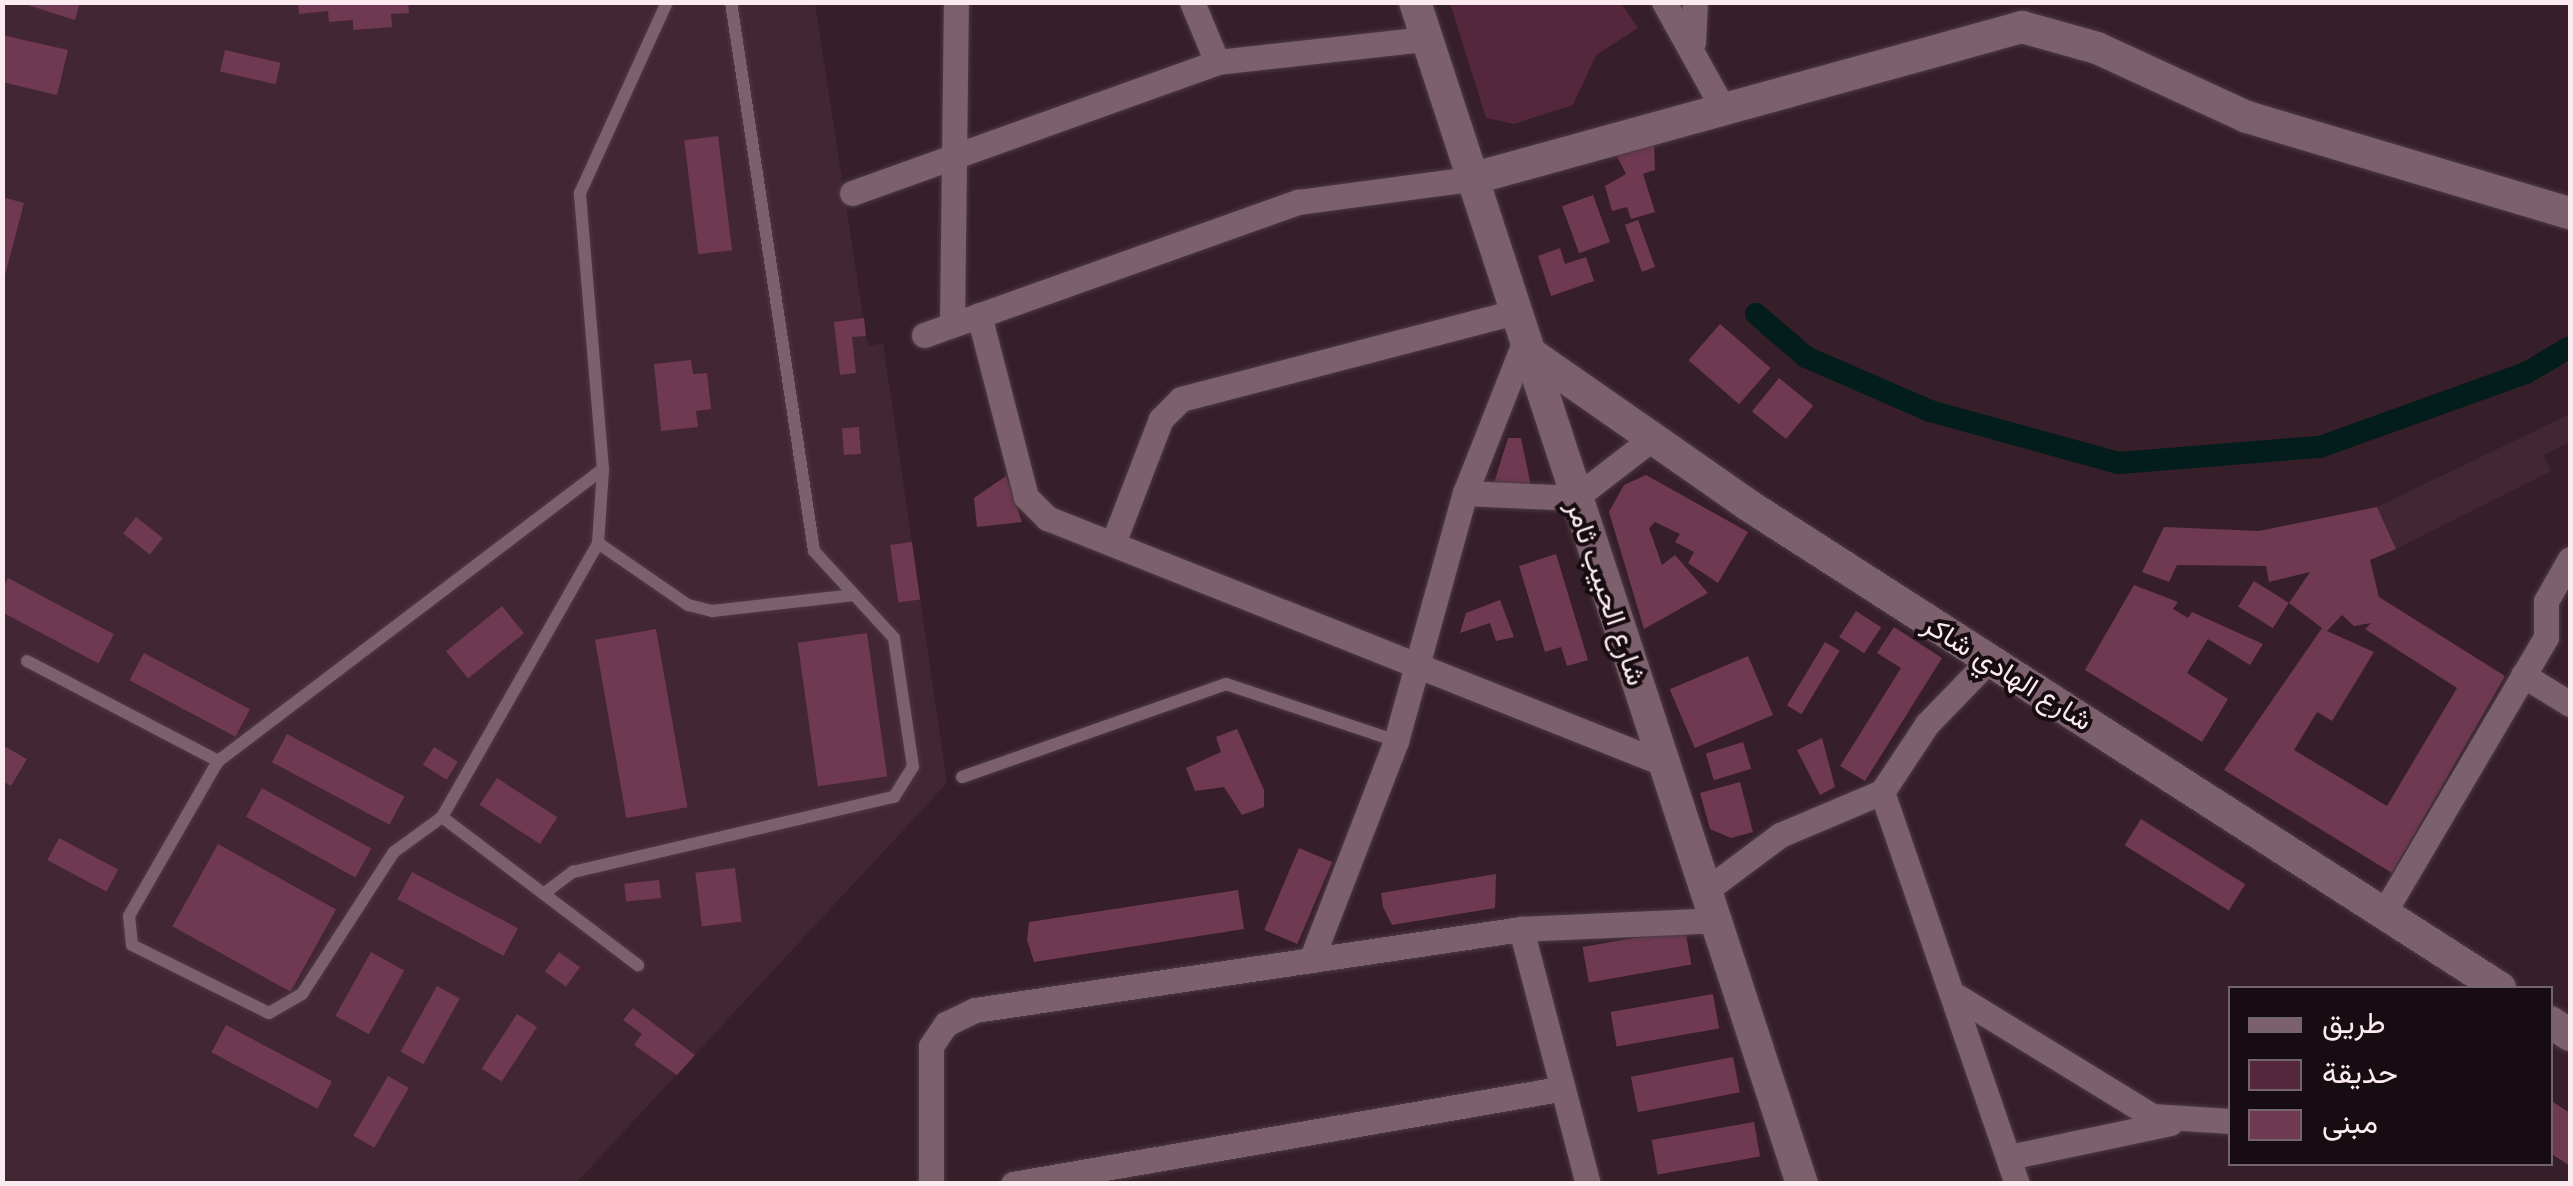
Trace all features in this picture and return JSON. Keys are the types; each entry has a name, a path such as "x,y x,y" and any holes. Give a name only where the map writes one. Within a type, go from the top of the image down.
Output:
{"street":[{"path":"952,324 956,2"},
{"path":"1192,2 1217,62"},
{"name":"شارع الحبيب ثامر","path":"1415,2 1522,346 1709,888 1802,1184"},
{"path":"1664,2 1692,42 1720,103"},
{"path":"1692,42 1695,2"},
{"path":"924,336 1298,202 1471,179 1720,103 2022,27 2096,48 2248,116 2570,213"},
{"path":"852,193 1217,62 1425,39"},
{"path":"1114,538 1161,420 1181,400 1514,312"},
{"path":"980,315 1026,497 1047,518 1114,538 1665,764"},
{"path":"1313,955 1396,741 1412,657 1464,493 1522,346"},
{"name":"شارع الهادي شاكر","path":"1522,346 1650,440 2484,984"},
{"path":"1464,493 1574,498 1650,440"},
{"path":"2382,914 2524,675 2570,558"},
{"path":"1709,888 1780,835 1882,792 1927,724 1989,660"},
{"path":"2524,675 2570,704"},
{"path":"1882,792 1958,997 2018,1184"},
{"path":"931,1184 931,1046 946,1024 976,1010 1313,955 1521,929 1719,920"},
{"path":"1521,929 1559,1089 1588,1184"},
{"path":"1958,997 2170,1123"},
{"path":"1014,1184 1559,1089"},
{"path":"2009,1158 2170,1123 2228,1121"}],"lane":[{"path":"602,469 218,761 128,916 132,944 269,1013 302,994 394,852 442,816 598,544 602,469 580,193 666,2"},
{"path":"546,892 573,872 864,807 905,786 913,767 894,638 814,552 731,2"},
{"path":"598,544 688,606 712,611 854,595"},
{"path":"26,661 218,761"},
{"path":"962,776 1226,684 1396,741"},
{"path":"442,816 638,964"}],"shaded area":[{"path":"2,3 815,3 866,336 869,346 883,343 947,783 576,1183 3,1183"},
{"path":"2570,414 2570,442 2544,455 2551,471 2396,549 2377,507"}],"green space":[{"path":"1450,3 1621,3 1638,28 1596,55 1573,105 1514,124 1486,118"}],"building":[{"path":"18,2 80,2 75,20"},
{"path":"298,2 408,2 409,13 391,14 392,27 353,30 353,20 329,22 328,11 299,14"},
{"path":"2,35 68,50 57,95 2,82"},
{"path":"225,50 281,63 276,84 220,71"},
{"path":"718,136 732,250 698,254 684,140"},
{"path":"1654,142 1655,170 1643,174 1655,212 1631,219 1627,207 1612,211 1605,186 1626,174 1612,147"},
{"path":"1593,195 1610,242 1579,253 1562,206"},
{"path":"2,197 24,203 4,279 2,278"},
{"path":"1638,220 1655,267 1642,272 1625,225"},
{"path":"1560,248 1565,264 1586,257 1594,281 1551,296 1538,256"},
{"path":"864,318 866,336 852,337 856,373 840,375 834,322"},
{"path":"1720,324 1771,368 1739,404 1689,360"},
{"path":"691,360 693,374 707,373 711,409 696,411 698,427 661,431 654,364"},
{"path":"1779,378 1813,406 1786,439 1752,411"},
{"path":"859,427 861,454 844,455 842,428"},
{"path":"1508,438 1521,438 1531,486 1494,483"},
{"path":"1646,475 1748,532 1718,583 1688,563 1694,552 1675,542 1680,534 1655,522 1649,528 1662,565 1675,555 1708,593 1644,629 1609,512 1624,485"},
{"path":"1006,476 1022,522 977,527 974,498"},
{"path":"2377,507 2396,549 2370,560 2379,597 2505,676 2392,873 2224,770 2322,628 2289,603 2310,572 2269,582 2266,566 2177,565 2169,582 2142,572 2164,527 2259,531","holes":["2342,615 2354,626 2371,623 2365,629 2457,688 2387,806 2294,750 2317,712 2332,721 2374,652 2327,631"]},
{"path":"136,517 163,538 150,554 123,534"},
{"path":"912,542 920,599 898,602 890,545"},
{"path":"1556,554 1588,660 1567,666 1561,647 1545,652 1519,566"},
{"path":"8,578 114,634 98,663 2,612 2,589"},
{"path":"2254,581 2289,603 2273,628 2238,606"},
{"path":"2134,585 2178,602 2173,609 2188,618 2192,612 2263,644 2250,665 2208,639 2187,673 2228,699 2202,742 2085,670"},
{"path":"1500,600 1514,637 1496,641 1490,623 1460,633 1466,613"},
{"path":"502,606 524,633 468,679 446,651"},
{"path":"1856,611 1881,627 1864,653 1839,637"},
{"path":"1894,627 1942,658 1865,781 1840,766 1901,668 1877,653"},
{"path":"656,629 687,807 626,818 595,640"},
{"path":"867,633 887,777 818,786 798,643"},
{"path":"1825,642 1840,651 1801,714 1787,705"},
{"path":"144,653 250,709 235,737 129,680"},
{"path":"1748,656 1773,715 1695,748 1670,689"},
{"path":"1237,729 1264,790 1264,807 1242,815 1224,787 1195,791 1186,768 1221,752 1216,737"},
{"path":"287,734 404,796 389,825 272,762"},
{"path":"1822,738 1835,787 1820,795 1797,750"},
{"path":"1743,742 1751,769 1714,780 1706,753"},
{"path":"2,745 27,759 11,786 2,781"},
{"path":"434,747 458,762 447,780 423,765"},
{"path":"497,778 557,817 540,844 480,805"},
{"path":"1740,782 1753,832 1731,838 1710,829 1700,793"},
{"path":"262,788 371,849 355,877 246,817"},
{"path":"2141,819 2245,884 2229,910 2125,845"},
{"path":"59,838 118,869 106,892 47,860"},
{"path":"218,844 336,909 291,992 172,926"},
{"path":"1299,848 1332,862 1297,944 1264,930"},
{"path":"735,868 742,922 702,926 695,873"},
{"path":"412,872 518,928 503,956 397,899"},
{"path":"1496,874 1495,908 1392,925 1383,907 1381,893"},
{"path":"659,880 661,898 626,902 624,884"},
{"path":"1238,890 1244,929 1034,962 1027,940 1029,922"},
{"path":"1685,929 1691,964 1589,983 1583,947"},
{"path":"371,952 404,970 369,1034 336,1016"},
{"path":"559,952 580,967 566,987 545,971"},
{"path":"437,986 460,999 423,1064 401,1052"},
{"path":"1713,994 1719,1028 1617,1047 1611,1012"},
{"path":"633,1008 695,1055 677,1075 634,1045 642,1034 623,1020"},
{"path":"517,1014 537,1027 502,1082 482,1069"},
{"path":"226,1025 332,1081 317,1109 211,1052"},
{"path":"1733,1057 1740,1092 1638,1112 1631,1077"},
{"path":"388,1076 409,1088 374,1148 354,1136"},
{"path":"2553,1102 2570,1113 2570,1166 2553,1155"},
{"path":"1754,1122 1760,1156 1658,1175 1652,1140"}],"waterway":[{"path":"1756,314 1806,357 1930,411 2119,463 2320,447 2526,373 2570,347"}]}
